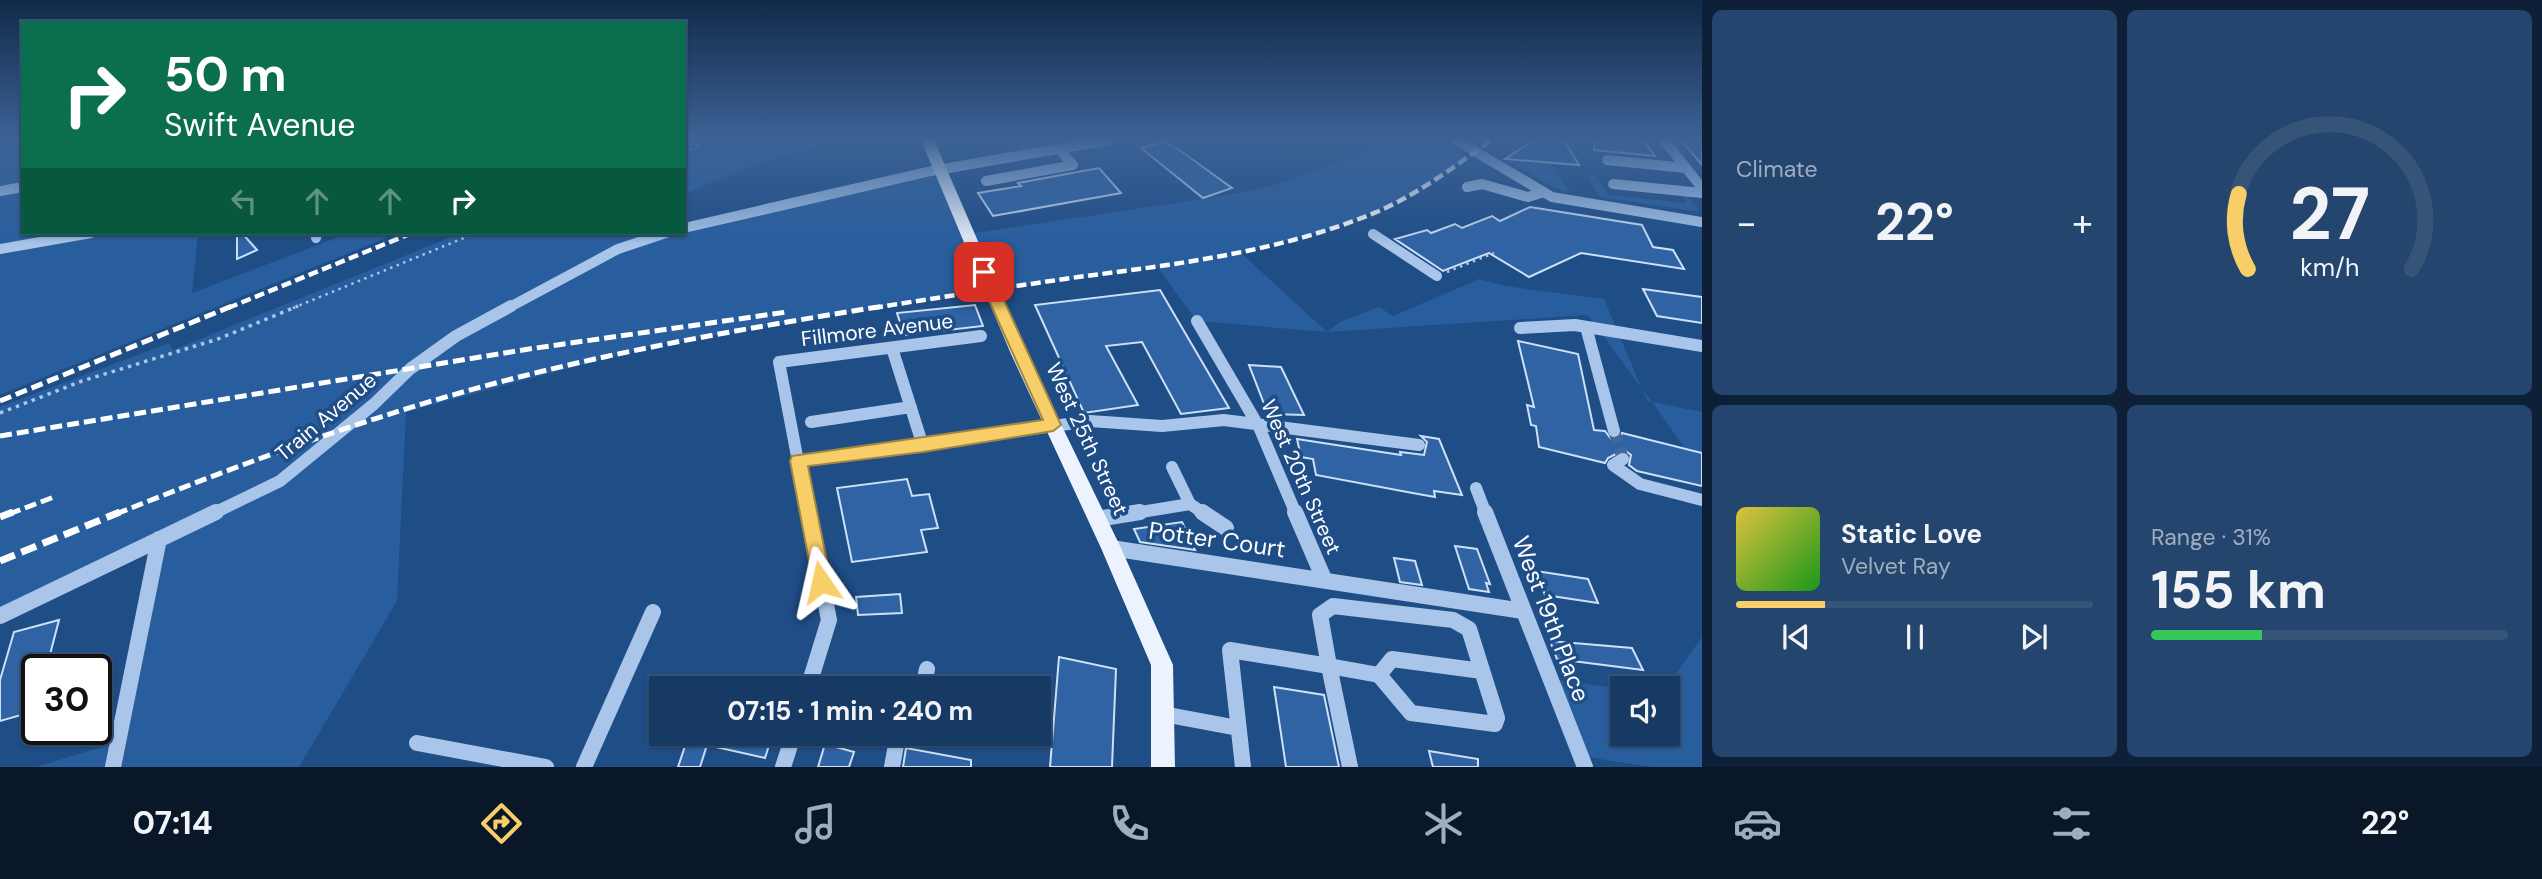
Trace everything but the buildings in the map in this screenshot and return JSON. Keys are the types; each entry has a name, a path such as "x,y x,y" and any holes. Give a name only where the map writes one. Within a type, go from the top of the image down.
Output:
{"main road":[{"name":"West 25th Street","path":"942,176 1019,354 1111,548 1162,665 1163,767"}],"street":[{"path":"686,229 911,176"},
{"path":"1517,176 1561,200 1702,222"},
{"path":"1467,187 1482,184 1528,197 1544,192"},
{"path":"1613,184 1702,190"},
{"path":"0,191 21,187"},
{"path":"1373,234 1437,276"},
{"name":"Train Avenue","path":"0,616 280,481 374,404 410,369 456,336 618,249 660,235"},
{"name":"West 20th Street","path":"1197,321 1259,426 1324,579"},
{"path":"1520,328 1541,325 1586,327 1702,346"},
{"path":"1586,327 1614,431"},
{"name":"Fillmore Avenue","path":"798,461 779,362 981,336"},
{"path":"892,348 923,446"},
{"path":"811,422 911,407"},
{"path":"812,676 829,620 798,461 923,446 1090,421 1162,426 1224,420 1419,445"},
{"path":"1623,459 1613,465 1640,484 1702,500"},
{"path":"1172,467 1190,504 1226,528"},
{"name":"West 19th Place","path":"1476,488 1585,767"},
{"path":"1097,519 1190,504"},
{"path":"113,767 159,539"},
{"name":"Potter Court","path":"1111,548 1523,611"},
{"path":"1329,666 1320,615 1333,606 1453,620 1469,629 1497,718 1495,724 1411,713 1379,675 1392,659 1482,671"},
{"path":"584,767 653,612"},
{"path":"926,676 927,669"},
{"path":"1163,714 1238,728 1242,767"},
{"path":"417,743 546,767"},
{"path":"783,767 790,746"}],"lane":[{"path":"986,181 1019,176"},
{"path":"0,249 80,235"},
{"path":"1238,728 1230,650 1379,675"},
{"path":"1329,666 1350,767"},
{"path":"892,767 896,746"}],"path":[{"path":"0,413 82,381 218,339 471,235"},
{"path":"1437,276 1494,253"}],"shaded area":[{"path":"0,176 21,176 21,235 198,235 192,293 344,235 393,235 0,395"},
{"path":"686,176 727,176 686,193"},
{"path":"912,176 942,176 967,234 1223,196 1275,185 1299,176 1439,176 1355,219 1314,234 1241,253 1327,332 1197,321 1157,267 880,307 648,347 406,412 397,601 299,767 36,767 118,742 159,540 0,616 0,407 169,343 173,350 456,235 686,235 686,232"},
{"path":"1534,176 1558,176 1570,193"},
{"path":"1587,176 1595,176 1608,195 1686,203 1683,196 1687,196 1700,212 1600,197"},
{"path":"1479,279 1505,286 1604,299 1642,389 1588,315 1327,332 1340,322 1379,307 1393,316"},
{"path":"1652,402 1702,412 1702,472"},
{"path":"1702,637 1702,767 1652,767 1580,756 1550,679 1610,687 1610,746 1680,746 1680,676 1674,676"}],"tunnel":[{"path":"1614,431 1623,459"}],"railway":[{"path":"873,308 1193,261 1269,246 1343,225 1379,211 1440,176"},
{"path":"228,308 407,235"},
{"path":"0,401 232,306"},
{"path":"116,514 321,437 478,388 663,345 884,306"},
{"path":"0,436 529,349 787,312"},
{"path":"9,514 54,497"},
{"path":"0,517 13,512"},
{"path":"0,561 120,512"}],"route":[{"path":"821,582 798,461 923,446 1053,425 984,272"}]}
